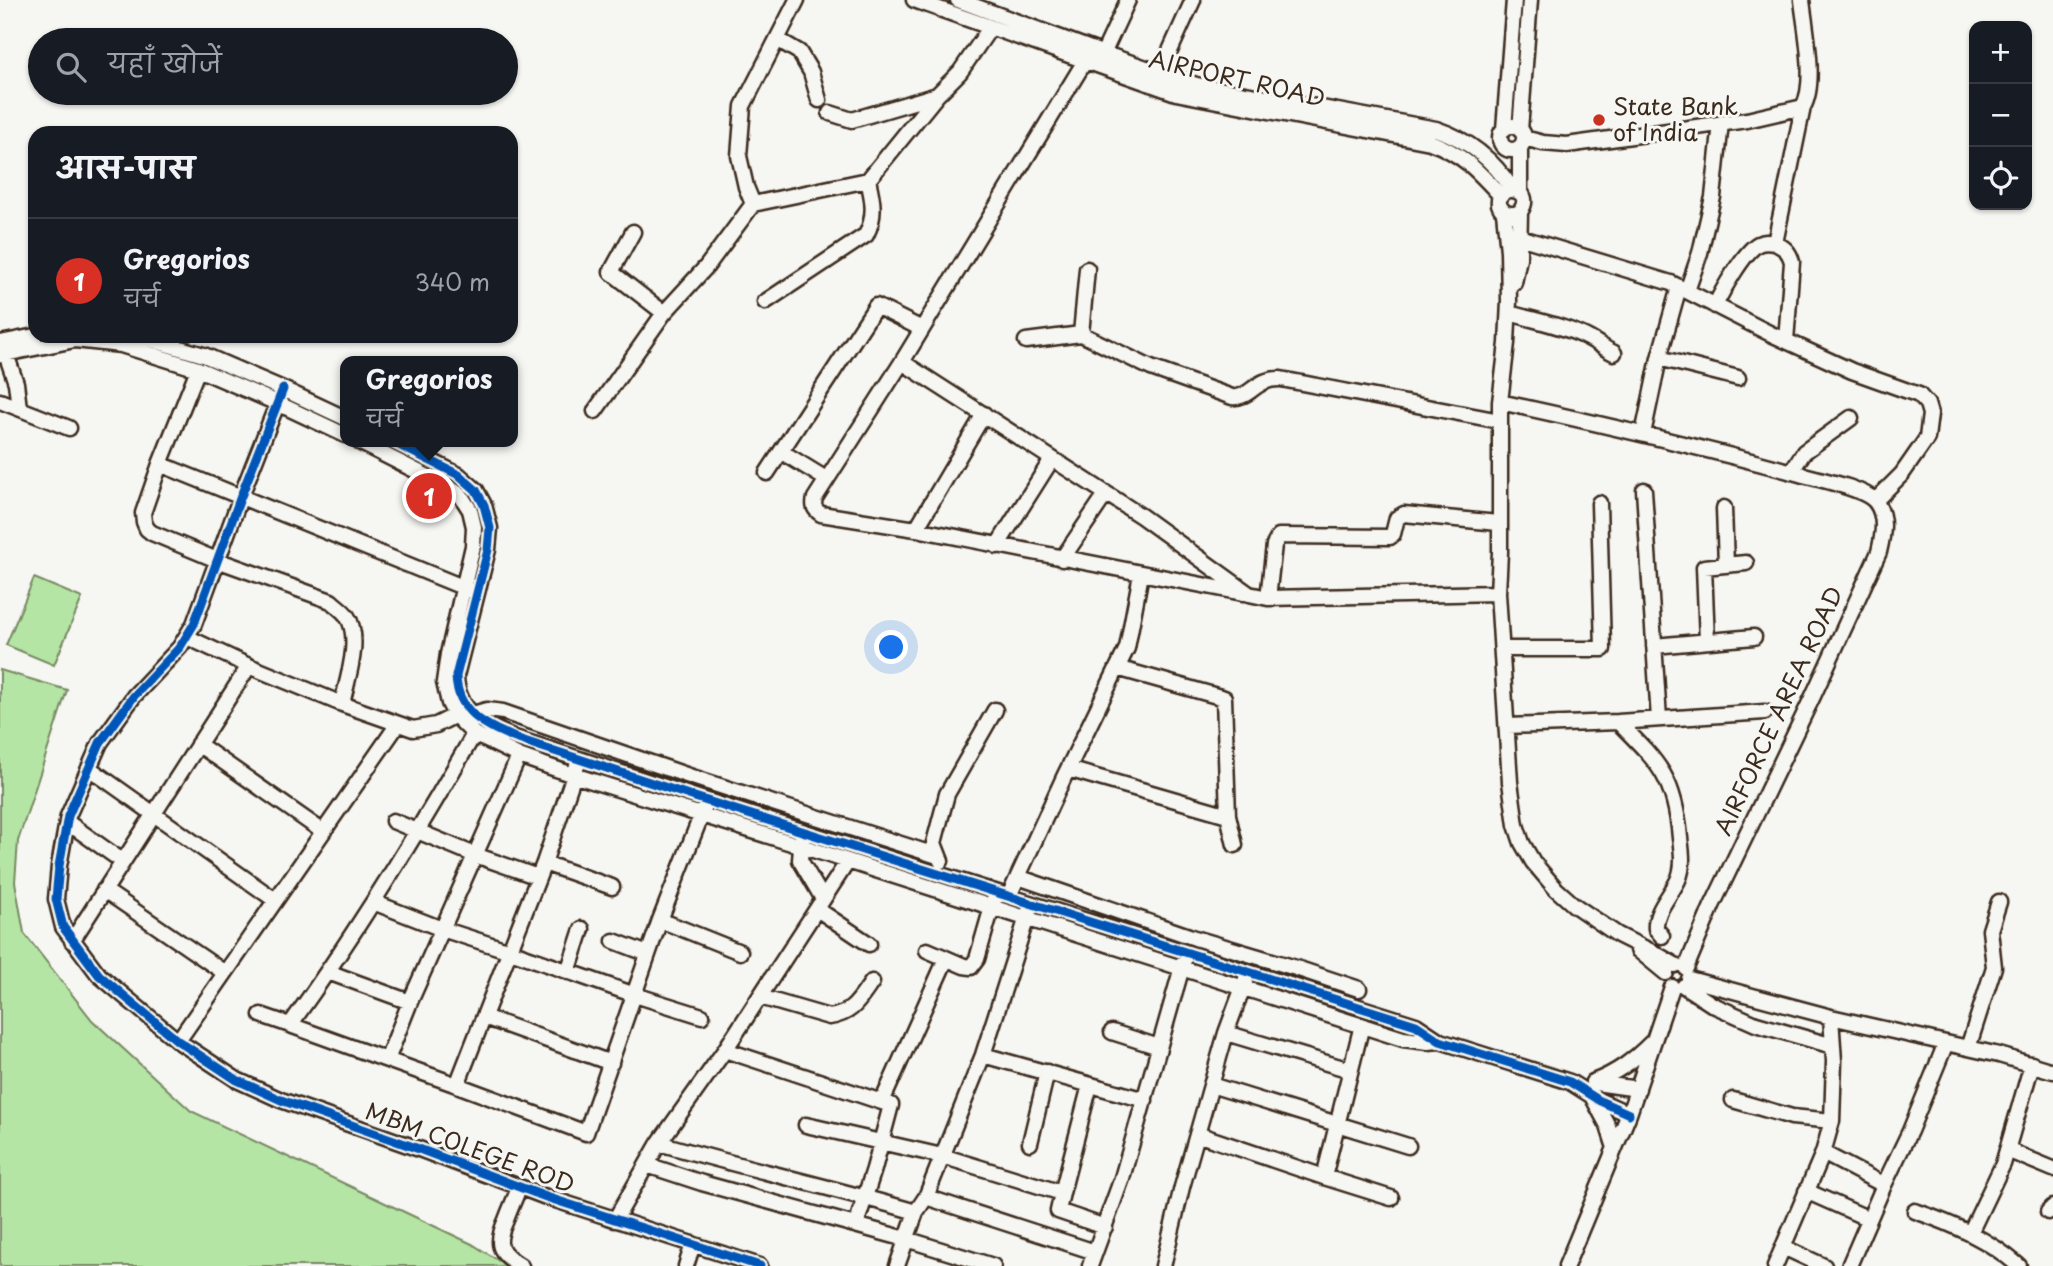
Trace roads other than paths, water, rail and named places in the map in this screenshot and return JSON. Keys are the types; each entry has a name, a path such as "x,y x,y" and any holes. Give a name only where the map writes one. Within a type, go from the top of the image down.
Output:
{"street":[{"path":"753,204 739,156 743,106 797,0"},
{"name":"AIRPORT ROAD","path":"914,0 1176,93 1430,142 1460,155 1510,189"},
{"name":"AIRPORT ROAD","path":"958,0 1196,85 1436,129 1477,149 1510,189"},
{"path":"1103,54 1128,0"},
{"path":"1160,73 1193,0"},
{"path":"1514,0 1504,129 1512,126 1518,141"},
{"path":"1531,0 1518,141 1510,189 1499,204 1504,212 1508,251 1509,307 1500,402 1500,552 1497,593 1503,649 1510,782 1516,825 1522,843 1541,873 1556,889 1574,905 1630,942 1656,954 1713,1005 1745,1020 1833,1046"},
{"path":"1775,243 1810,78 1802,0"},
{"path":"595,411 664,313 707,266 753,204 868,180 937,95 960,72 990,28"},
{"path":"777,39 799,52 811,72 819,100"},
{"path":"1085,61 902,362 826,479 815,498 816,510 821,514 916,529 1268,598 1497,593"},
{"path":"830,113 852,120 937,95"},
{"path":"1518,141 1567,145 1721,123 1803,107"},
{"path":"1643,434 1659,358 1683,289 1700,253 1713,197 1721,123"},
{"path":"765,302 866,235 872,223 874,202 868,180"},
{"path":"1509,307 1517,270 1520,212 1524,204 1524,200 1510,189"},
{"path":"1504,212 1512,215 1520,212"},
{"path":"633,232 611,272 664,313"},
{"path":"1500,402 1724,453 1846,487 1866,494 1875,501 1902,474 1927,438 1930,414 1927,404 1919,395 1853,371 1786,341 1683,289 1593,258 1519,237"},
{"path":"1715,306 1730,278 1755,246 1765,242 1775,243 1785,248 1792,262 1786,341"},
{"path":"1081,334 1087,269"},
{"path":"767,473 876,306 922,329"},
{"path":"1509,307 1591,339 1614,353"},
{"path":"1026,341 1081,334 1151,368 1232,397 1246,396 1261,382 1281,379 1500,421"},
{"path":"2,350 28,339"},
{"path":"2,350 57,343"},
{"path":"106,343 198,369 340,433"},
{"path":"163,343 204,355 340,416"},
{"path":"2,350 16,383 19,408"},
{"path":"1659,358 1738,378"},
{"path":"902,362 1141,516 1249,594"},
{"path":"198,369 160,464 143,513 144,522 152,533 217,560 331,601 348,617 353,629 354,649 342,704"},
{"name":"MBM COLEGE ROD","path":"283,389 194,624 187,636 115,721 100,743 89,768 67,822 59,866 56,899 63,927 99,975 178,1041 237,1080 281,1100 519,1188 760,1266"},
{"path":"0,401 69,428"},
{"path":"916,529 984,414"},
{"path":"1791,472 1804,452 1851,418"},
{"path":"369,447 450,488 461,496 470,510 474,527 473,546 444,682 449,703 515,738 618,772 705,808"},
{"path":"403,447 459,475 476,490 484,505 489,528 488,550 456,676 460,698 474,734 519,756 573,775 705,808 802,838 950,877 999,899 1182,968 1403,1039 1440,1041"},
{"path":"782,452 826,479"},
{"path":"997,546 1052,459"},
{"path":"160,464 478,593"},
{"path":"1644,490 1659,719"},
{"path":"1062,559 1106,494"},
{"name":"AIRFORCE AREA ROAD","path":"1566,1266 1629,1115 1679,976 1879,552 1884,524 1875,501"},
{"path":"1503,649 1603,649 1599,503"},
{"path":"1724,508 1726,565"},
{"path":"1268,598 1274,545 1279,536 1390,537 1398,519 1404,514 1498,523"},
{"path":"1707,641 1704,567 1746,563"},
{"path":"927,950 964,966 971,967 974,964 999,899 1018,877 1127,648 1141,575"},
{"path":"187,636 248,666 413,729 425,728 465,713 488,710 503,712 938,856"},
{"path":"1654,646 1754,637"},
{"path":"72,941 248,666"},
{"path":"1117,668 1224,698 1228,815 1235,845"},
{"path":"950,877 938,856 934,843 935,833 947,794 995,710"},
{"path":"1507,726 1765,712"},
{"path":"1618,722 1655,760 1665,775 1678,816 1682,869 1656,920 1656,929 1662,936"},
{"path":"178,1041 398,724"},
{"path":"290,1025 328,972 418,832 474,734"},
{"path":"198,744 322,831"},
{"path":"618,772 625,754"},
{"path":"387,1060 519,756"},
{"path":"457,1085 541,870 579,759"},
{"path":"89,768 275,900"},
{"path":"1068,769 1228,815"},
{"path":"261,1015 586,1133 660,920 705,808"},
{"path":"393,821 475,855 612,887"},
{"path":"67,822 122,861"},
{"path":"802,838 848,861 999,899"},
{"path":"802,838 800,860 820,904 869,944"},
{"path":"615,1220 659,1143 725,1050 848,861"},
{"path":"1018,877 1195,938 1359,989"},
{"path":"104,890 225,973"},
{"path":"373,902 442,929 702,1016"},
{"path":"1968,1048 1994,967 1990,930 1999,902"},
{"path":"1029,910 1188,953 1416,1025 1440,1041 1592,1089 1629,1115"},
{"path":"897,1266 916,1212 926,1197 984,1055 1029,910"},
{"path":"660,920 740,952"},
{"path":"568,972 582,929"},
{"path":"926,1197 1092,1259 1122,1178 1182,968 1195,938"},
{"path":"614,941 648,954"},
{"path":"882,1102 946,958"},
{"path":"1163,1266 1182,1187 1226,1033 1248,971"},
{"path":"328,972 410,1002"},
{"path":"1679,976 2053,1071"},
{"path":"760,997 829,1017 838,1016 853,1008 872,982"},
{"path":"484,1017 611,1063"},
{"path":"1775,1266 1823,1153 1832,1122 1832,1017"},
{"path":"1324,1177 1363,1025"},
{"path":"1112,1032 1159,1047"},
{"path":"1226,1033 1350,1070"},
{"path":"1592,1089 1626,1066 1654,1040"},
{"path":"1849,1266 1946,1043"},
{"path":"725,1050 891,1105 856,1225"},
{"path":"984,1055 1145,1100"},
{"path":"1970,1233 2003,1164 2032,1065"},
{"path":"1030,1143 1047,1072"},
{"path":"1090,1085 1058,1212 1104,1227"},
{"path":"1211,1086 1409,1146"},
{"path":"1592,1089 1638,1089"},
{"path":"1592,1089 1615,1148"},
{"path":"1733,1100 1793,1117 1832,1122"},
{"path":"806,1125 942,1156 1062,1193"},
{"path":"1197,1134 1391,1198"},
{"path":"659,1143 916,1212"},
{"path":"2007,1150 2053,1170"},
{"path":"1823,1153 1884,1185"},
{"path":"646,1165 993,1266"},
{"path":"519,1188 499,1237 501,1250 521,1266"},
{"path":"1806,1191 1869,1219"},
{"path":"1915,1211 1970,1233 2000,1250 2019,1266"},
{"path":"686,1266 693,1244"},
{"path":"1783,1247 1824,1266"}],"place":[{"name":"State Bank of India","path":"1599,120"},
{"name":"Gregorios","path":"429,496"}]}
